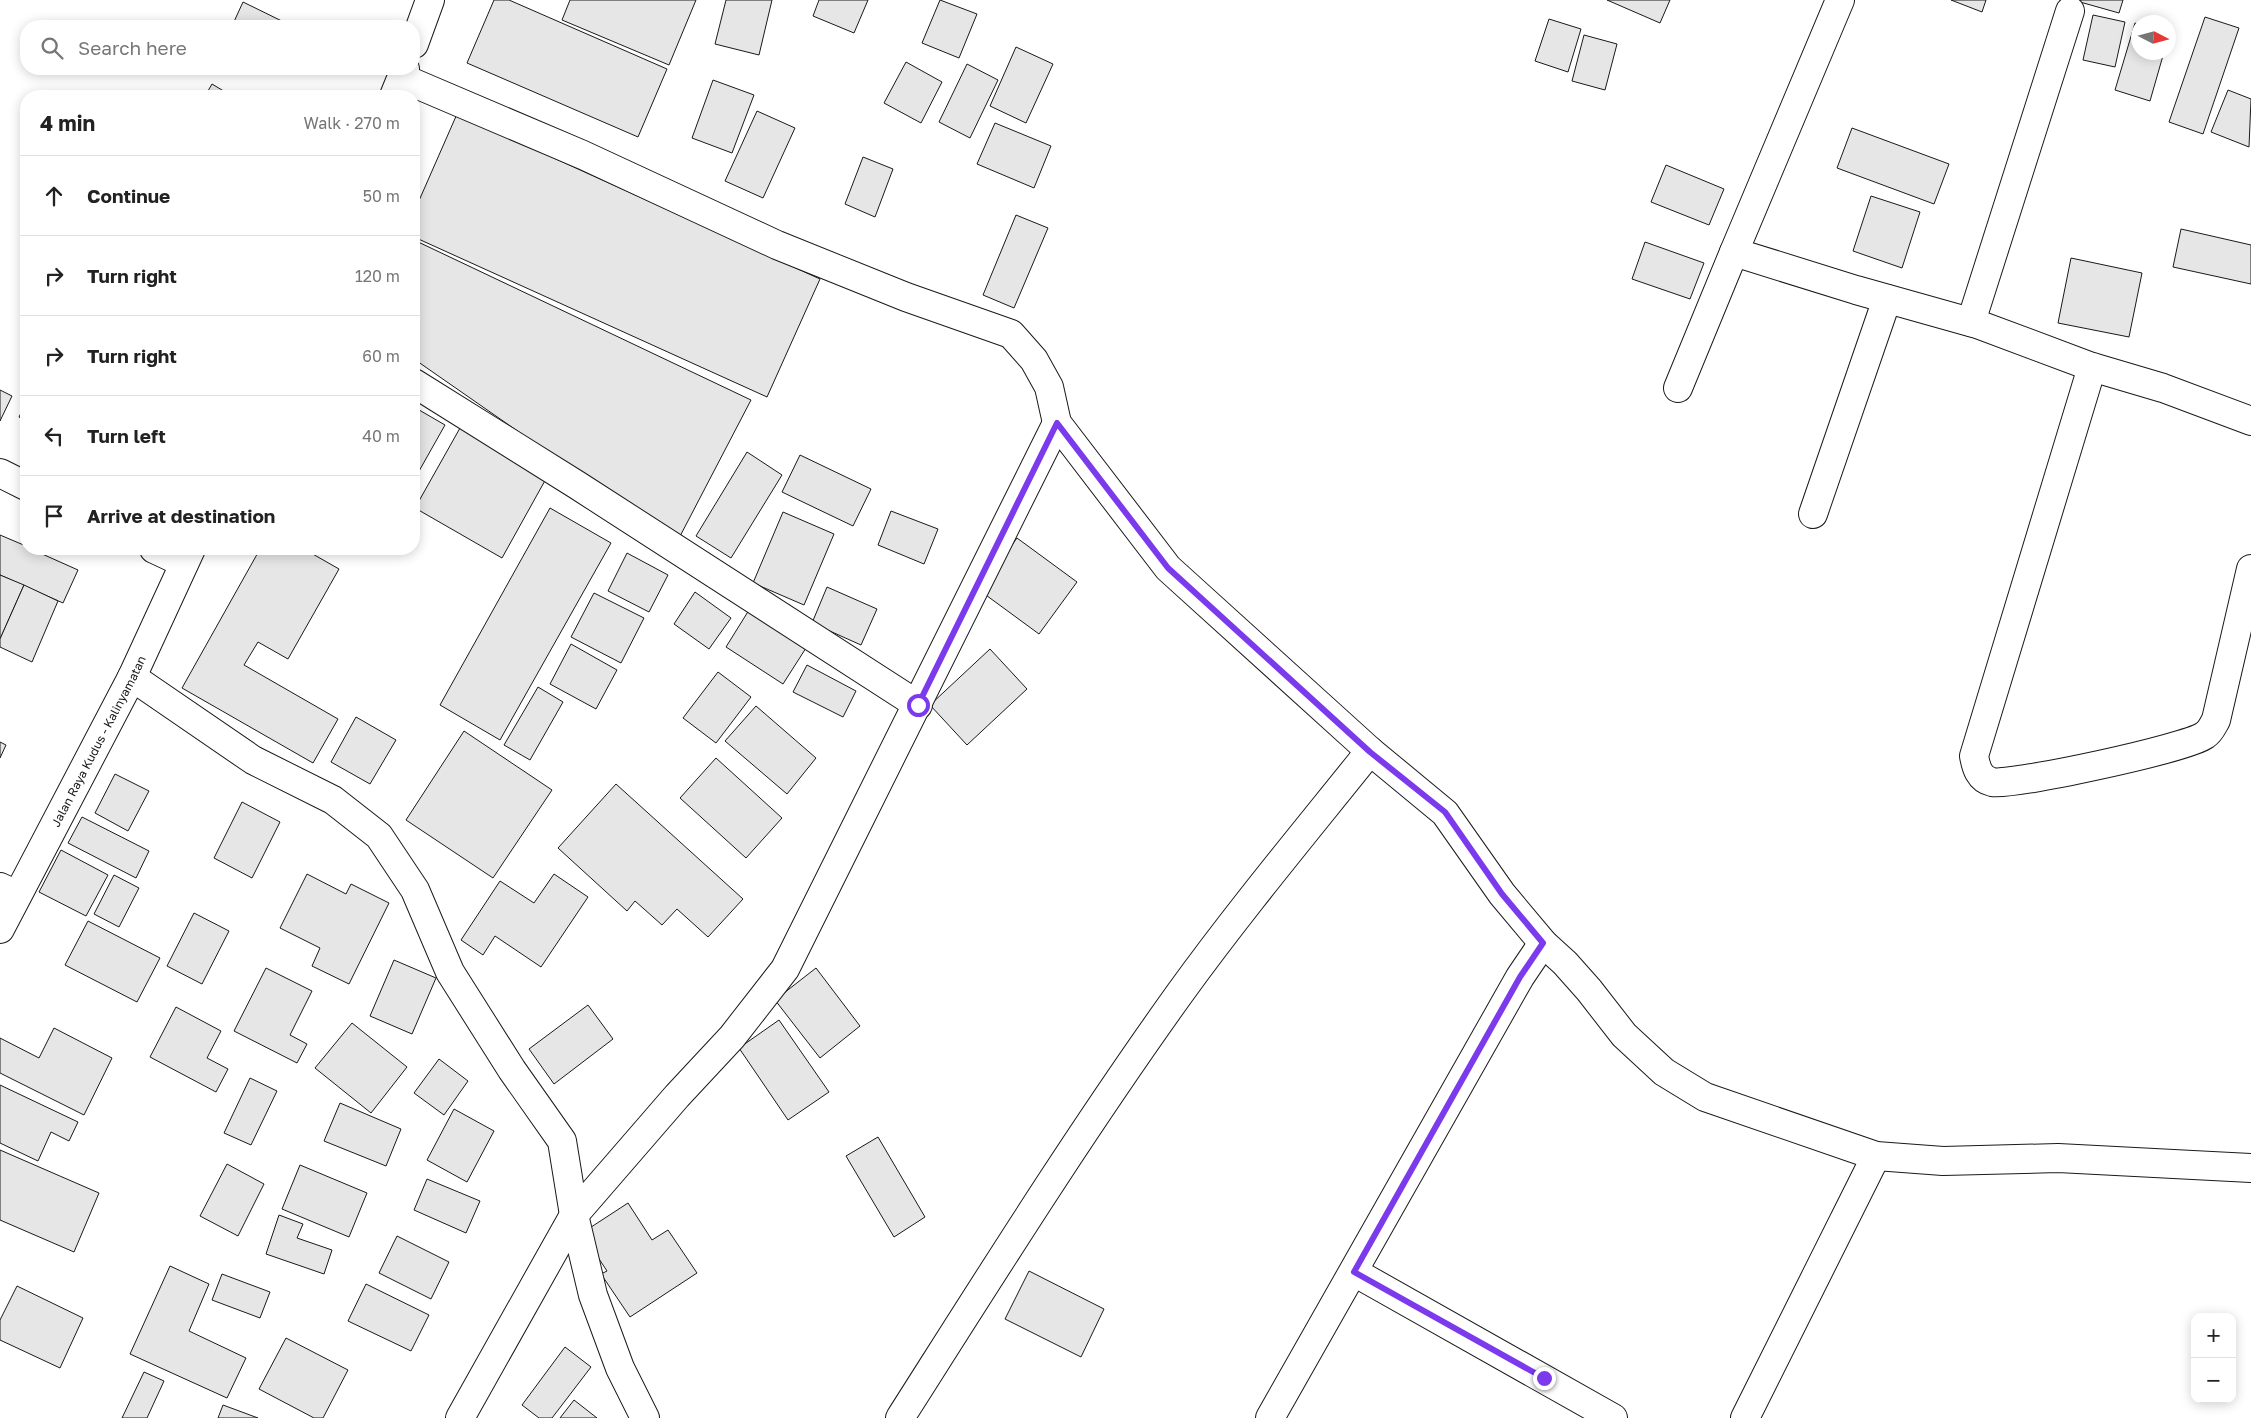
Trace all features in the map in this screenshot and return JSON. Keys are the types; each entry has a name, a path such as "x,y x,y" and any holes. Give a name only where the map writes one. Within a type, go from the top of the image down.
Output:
{"street":[{"path":"420,28 430,0"},
{"path":"1678,388 1840,0"},
{"path":"1971,322 2070,11"},
{"path":"400,81 584,155 778,245 906,297 1011,334 1034,360 1050,387 1057,423 1168,568 1370,752 1445,812 1502,894 1543,943 1565,963 1589,990 1624,1035 1664,1072 1705,1097 1876,1156 1943,1161 2058,1158 2251,1168"},
{"path":"1734,252 1971,322 2092,367 2163,388 2251,421"},
{"path":"1813,514 1887,298"},
{"path":"2092,367 1974,756 1976,768 1984,778 1994,782 2024,778 2139,757 2205,736 2216,720 2251,569"},
{"path":"420,387 577,485 918,705"},
{"path":"460,1418 574,1215 677,1096 732,1037 785,969 1057,423"},
{"path":"0,473 20,483"},
{"name":"Jalan Raya Kudus - Kalinyamatan","path":"0,929 9,891 132,677 187,556"},
{"path":"132,677 253,760 333,800 379,836 415,890 455,979 512,1070 562,1141 574,1215 593,1295 620,1368 645,1418"},
{"path":"900,1418 1046,1190 1180,993 1264,882 1370,752"},
{"path":"1270,1418 1520,977 1543,943"},
{"path":"1744,1418 1876,1156"},
{"path":"1354,1272 1613,1418"}],"building":[{"path":"494,0 509,0 667,69 638,137 467,63"},
{"path":"570,0 696,0 669,65 562,20"},
{"path":"726,0 772,0 759,55 715,44"},
{"path":"819,0 868,0 854,33 813,16"},
{"path":"940,0 977,14 959,58 922,43"},
{"path":"1607,0 1670,0 1660,23"},
{"path":"1951,0 1986,0 1982,12"},
{"path":"2081,0 2123,0 2119,13 2080,2"},
{"path":"243,2 280,20 235,20"},
{"path":"2093,15 2125,22 2115,67 2083,60"},
{"path":"2205,17 2239,28 2203,134 2169,122"},
{"path":"1549,19 1581,29 1568,72 1535,61"},
{"path":"1584,35 1617,44 1605,90 1572,81"},
{"path":"2131,36 2131,60 2162,60 2150,101 2115,90"},
{"path":"1016,47 1053,64 1026,123 990,106"},
{"path":"906,62 942,82 921,123 884,103"},
{"path":"967,64 998,80 970,138 939,122"},
{"path":"713,80 754,95 732,153 692,138"},
{"path":"212,84 222,90 208,90"},
{"path":"2228,90 2251,99 2249,147 2211,132"},
{"path":"757,111 795,128 763,198 725,181"},
{"path":"457,114 820,279 767,397 420,240 420,198"},
{"path":"995,123 1051,146 1034,188 977,164"},
{"path":"1852,128 1949,164 1934,204 1837,168"},
{"path":"863,157 893,169 875,217 845,204"},
{"path":"1666,165 1724,189 1709,225 1651,202"},
{"path":"1871,196 1920,212 1902,268 1853,251"},
{"path":"1016,215 1048,228 1014,308 983,295"},
{"path":"2181,229 2251,245 2251,284 2173,267"},
{"path":"1645,242 1704,263 1690,299 1632,279"},
{"path":"420,243 751,400 677,542 420,363"},
{"path":"2071,258 2142,273 2129,337 2058,323"},
{"path":"0,390 12,396 0,421"},
{"path":"420,410 445,425 420,469"},
{"path":"460,428 547,477 502,558 420,511 420,499"},
{"path":"747,452 782,475 731,558 696,536"},
{"path":"800,455 871,489 853,526 782,492"},
{"path":"550,508 611,543 500,740 440,705"},
{"path":"891,511 938,529 924,564 878,545"},
{"path":"783,512 834,534 804,605 753,583"},
{"path":"0,535 20,543 20,555 44,555 78,570 63,603 0,575"},
{"path":"1017,538 1077,582 1039,634 979,590"},
{"path":"627,553 668,575 649,612 608,591"},
{"path":"257,555 314,555 339,569 288,659 258,642 244,665 338,719 313,763 182,688"},
{"path":"0,575 24,585 0,639"},
{"path":"24,585 58,601 32,662 0,647 0,639"},
{"path":"827,587 877,609 861,645 812,623"},
{"path":"695,592 731,618 709,649 674,624"},
{"path":"594,593 644,618 621,663 571,637"},
{"path":"749,610 806,648 783,684 726,647"},
{"path":"571,644 617,670 596,709 550,684"},
{"path":"990,649 1027,689 967,745 930,705"},
{"path":"807,665 856,691 843,717 793,692"},
{"path":"718,672 751,697 716,743 683,718"},
{"path":"538,687 563,702 530,760 504,745"},
{"path":"756,706 816,758 787,794 725,741"},
{"path":"356,717 396,740 370,784 331,762"},
{"path":"464,731 552,790 493,878 406,820"},
{"path":"0,742 6,745 0,758"},
{"path":"716,758 782,818 746,858 680,798"},
{"path":"115,774 149,791 128,831 95,813"},
{"path":"616,784 743,899 708,937 677,909 662,925 635,901 627,911 558,848"},
{"path":"242,802 280,822 252,878 214,858"},
{"path":"82,817 149,851 136,878 68,843"},
{"path":"61,850 108,875 86,916 39,892"},
{"path":"307,874 346,894 351,884 389,903 349,984 312,966 320,948 280,928"},
{"path":"554,874 588,897 541,967 495,936 483,955 461,940 500,881 534,903"},
{"path":"114,875 139,888 119,927 94,914"},
{"path":"194,913 229,931 202,984 167,966"},
{"path":"88,921 160,958 137,1002 65,965"},
{"path":"394,960 436,978 412,1034 370,1016"},
{"path":"266,968 312,991 290,1035 307,1044 297,1063 234,1031"},
{"path":"816,968 860,1026 820,1058 775,1000"},
{"path":"588,1005 613,1039 554,1084 529,1049"},
{"path":"176,1007 221,1031 207,1058 228,1069 216,1092 150,1057"},
{"path":"779,1020 829,1092 788,1120 739,1048"},
{"path":"352,1023 407,1067 371,1113 315,1068"},
{"path":"54,1028 112,1058 84,1115 0,1073 0,1038 39,1058"},
{"path":"439,1059 468,1081 444,1115 414,1093"},
{"path":"250,1078 277,1091 251,1145 224,1133"},
{"path":"0,1085 78,1122 69,1141 51,1132 38,1161 0,1143"},
{"path":"340,1103 401,1129 386,1166 324,1141"},
{"path":"454,1109 494,1131 467,1182 427,1160"},
{"path":"878,1137 925,1217 894,1237 846,1156"},
{"path":"0,1150 99,1193 74,1252 0,1220"},
{"path":"227,1164 264,1184 238,1236 200,1216"},
{"path":"300,1165 367,1193 349,1237 282,1209"},
{"path":"427,1179 480,1201 466,1233 414,1210"},
{"path":"628,1203 652,1240 668,1230 697,1273 630,1317 601,1274 607,1271 582,1233"},
{"path":"279,1215 303,1224 297,1238 332,1250 324,1274 266,1254"},
{"path":"397,1236 449,1262 431,1299 379,1273"},
{"path":"170,1266 209,1284 189,1331 246,1358 227,1398 130,1354"},
{"path":"1029,1271 1104,1309 1081,1357 1005,1319"},
{"path":"222,1274 270,1292 260,1318 212,1300"},
{"path":"366,1284 429,1315 411,1351 348,1321"},
{"path":"17,1286 83,1318 60,1368 0,1340 0,1320"},
{"path":"286,1338 348,1370 323,1418 314,1418 259,1389"},
{"path":"565,1347 591,1367 552,1418 539,1418 522,1405"},
{"path":"144,1372 164,1381 147,1418 122,1418"},
{"path":"574,1400 597,1418 560,1418"},
{"path":"223,1405 258,1418 218,1418"}],"route":[{"path":"918,705 1057,423 1168,568 1370,752 1445,812 1502,894 1543,943 1520,977 1354,1272 1544,1378"}]}
